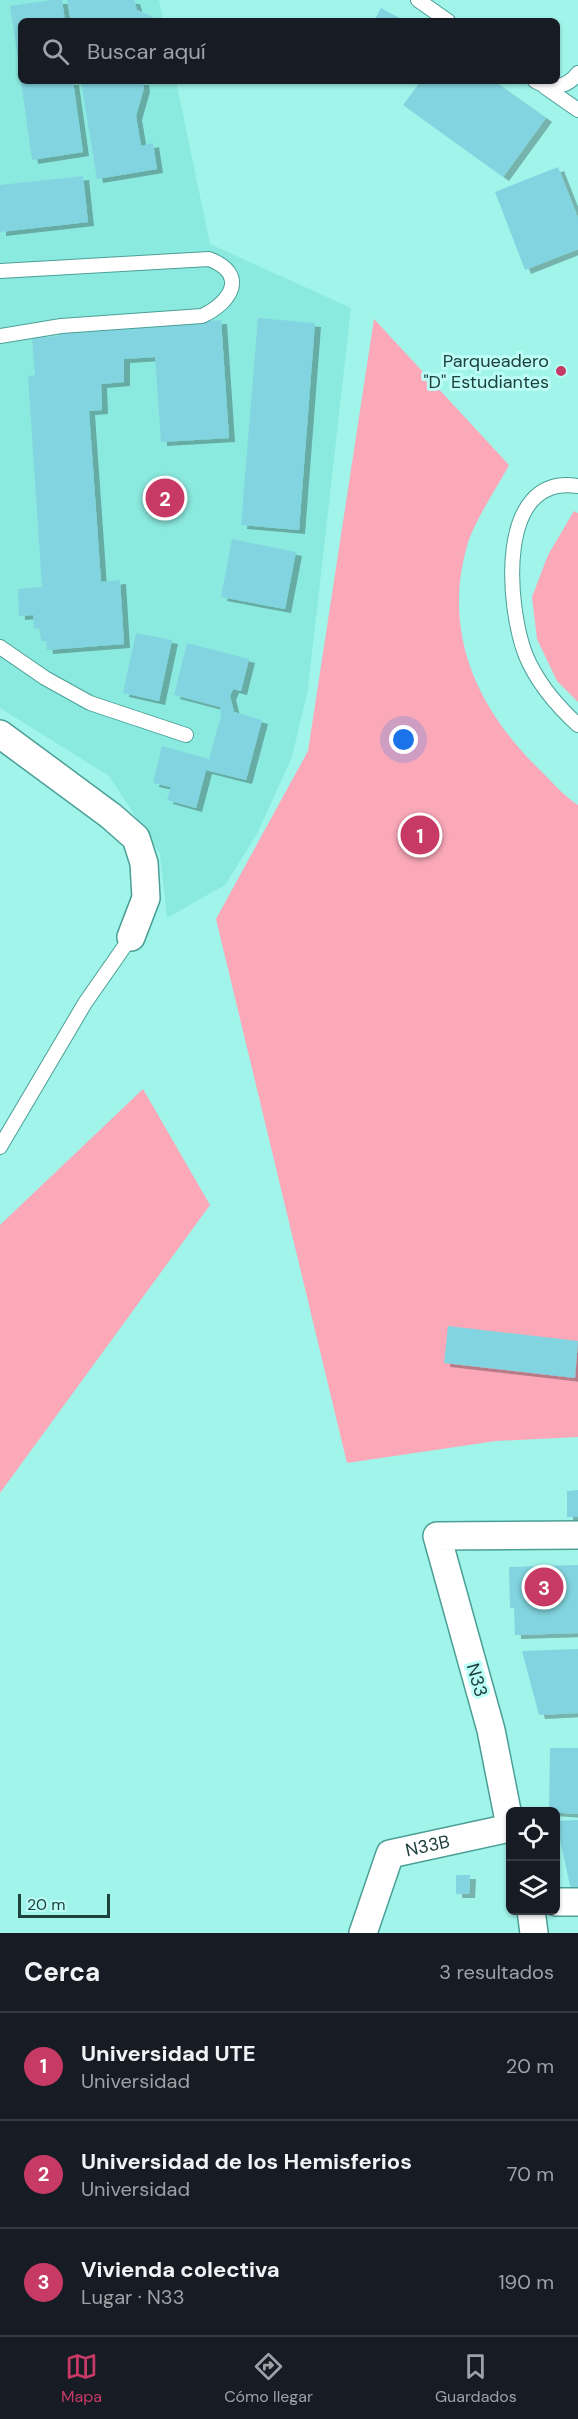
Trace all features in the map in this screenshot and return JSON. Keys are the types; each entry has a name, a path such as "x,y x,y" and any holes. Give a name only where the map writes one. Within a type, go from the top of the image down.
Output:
{"street":[{"path":"0,734 111,816 136,838 144,863 146,898 131,937"},
{"name":"N33","path":"506,1807 491,1730 437,1536 578,1535"},
{"name":"N33B","path":"363,1933 390,1854 506,1828"},
{"path":"560,1902 578,1902"},
{"path":"532,1915 534,1933"}],"lane":[{"path":"418,0 444,18"},
{"path":"540,84 558,87 578,73"},
{"path":"540,84 578,110"},
{"path":"0,271 209,259 227,269 232,276 229,298 217,309 202,316 61,326 0,336"},
{"path":"578,486 561,485 536,496 524,512 511,568 514,614 526,656 547,695 578,725"},
{"path":"0,647 45,678 90,703 186,735"},
{"path":"0,1147 85,1003 131,937"}],"shaded area":[{"path":"0,0 159,0 162,18 18,18 18,84 177,84 210,244 351,308 308,689 292,757 257,834 225,885 167,918 160,854 109,776 0,708"},
{"path":"374,319 509,465 480,516 467,546 460,579 459,610 463,640 471,669 499,723 541,771 578,805 578,1437 496,1441 347,1463 216,919 308,751"},
{"path":"574,511 578,513 578,702 557,681 537,639 532,597 548,555"},
{"path":"143,1089 210,1205 0,1493 0,1225"}],"building":[{"path":"62,0 65,18 18,18 18,59 10,6"},
{"path":"67,0 134,0 137,10 151,18 70,18"},
{"path":"381,8 399,18 376,18"},
{"path":"21,84 73,84 83,152 32,160"},
{"path":"81,84 143,84 136,116 141,146 153,143 157,169 97,179"},
{"path":"416,84 498,84 546,118 503,177 403,105 418,85"},
{"path":"558,167 578,218 578,249 525,270 495,192"},
{"path":"83,176 88,222 0,232 0,185"},
{"path":"258,318 315,323 299,530 241,525"},
{"path":"221,320 229,438 161,442 155,357 124,359 124,382 101,384 102,410 89,411 101,582 120,580 124,644 47,650 46,641 41,641 40,628 34,629 33,615 19,616 18,589 42,587 28,376 35,375 32,338 59,336 58,332"},
{"path":"232,539 296,552 285,609 221,597"},
{"path":"136,633 172,640 159,701 123,693"},
{"path":"187,643 249,659 241,691 233,689 230,696 234,712 262,720 246,780 206,770 196,808 167,800 171,787 153,783 162,746 209,759 221,716 220,707 174,695"},
{"path":"448,1326 578,1341 575,1378 444,1363"},
{"path":"578,1490 578,1517 567,1517 567,1491"},
{"path":"578,1565 578,1633 515,1635 514,1608 510,1608 509,1567"},
{"path":"578,1649 578,1713 539,1715 522,1651"},
{"path":"550,1748 578,1748 578,1814 560,1813 560,1807 549,1807"},
{"path":"578,1820 578,1890 571,1890 560,1839 560,1821"},
{"path":"456,1875 470,1875 469,1894 456,1894"}],"place":[{"name":"Parqueadero \"D\" Estudiantes","path":"561,371"},
{"name":"Universidad de los Hemisferios","path":"165,498"},
{"name":"Universidad UTE","path":"420,835"},
{"name":"Vivienda colectiva","path":"544,1587"}]}
